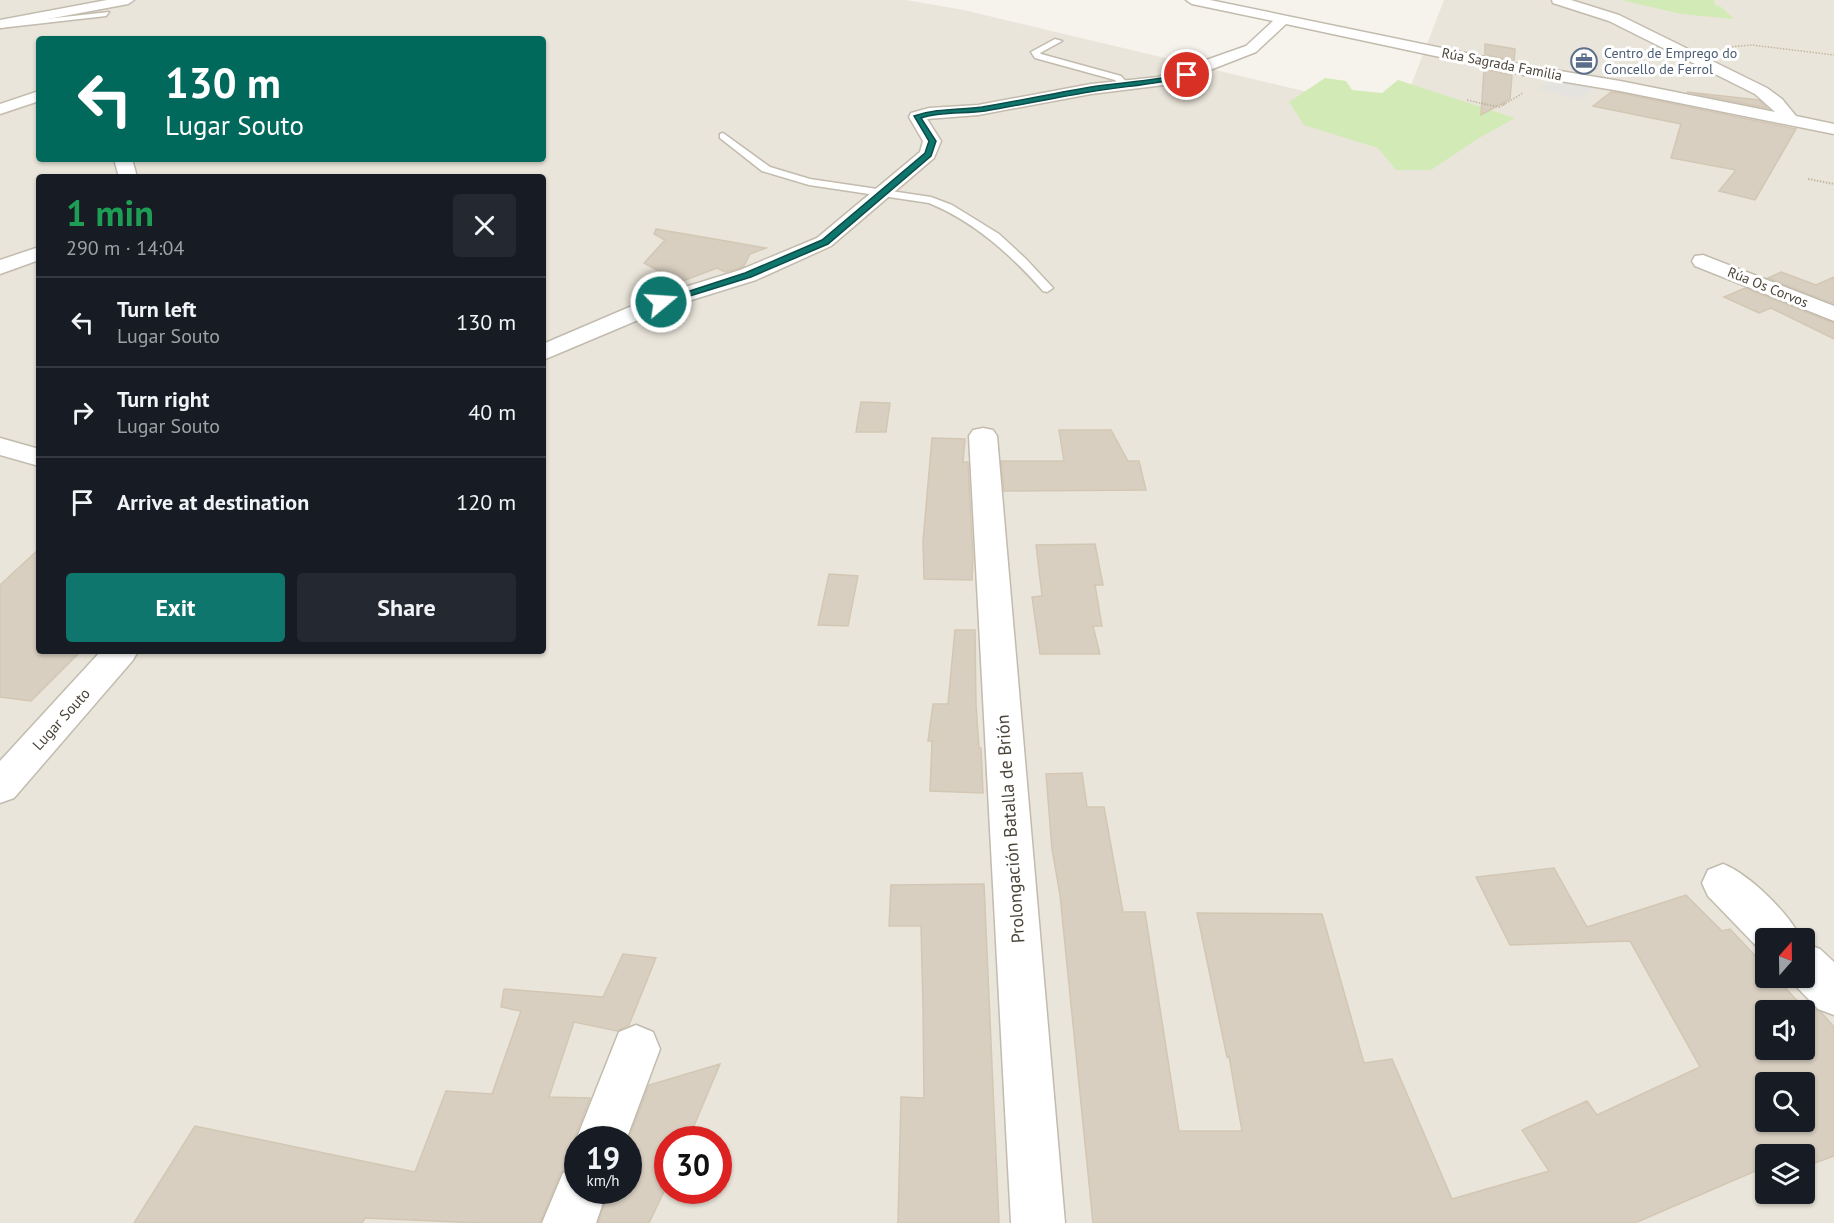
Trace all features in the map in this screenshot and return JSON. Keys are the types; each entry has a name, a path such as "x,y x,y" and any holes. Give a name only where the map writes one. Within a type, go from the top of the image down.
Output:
{"street":[{"path":"0,25 128,0"},
{"name":"Rúa Sagrada Familia","path":"1192,0 1555,75 1834,129"},
{"path":"1558,0 1614,18 1761,91 1776,102 1790,120"},
{"path":"546,352 661,302 748,275 825,242 928,154 932,141 917,117 929,113 978,110 1125,85 1159,82 1187,75 1251,49 1281,21 1286,20"},
{"path":"0,109 36,97"},
{"path":"0,268 36,254"},
{"name":"Rúa Os Corvos","path":"1703,261 1834,314"},
{"name":"Prolongación Batalla de Brión","path":"982,436 1038,1223"},
{"path":"0,446 36,457"},
{"name":"Lugar Souto","path":"3,781 118,654"},
{"path":"1722,883 1768,928"},
{"path":"1815,975 1834,993"},
{"path":"606,1126 636,1049"},
{"path":"568,1223 576,1204"}],"lane":[{"path":"0,25 106,14"},
{"path":"1058,41 1035,52 1038,56 1118,78 1125,85"},
{"path":"723,136 766,169 809,182 932,200 948,206 1022,259 1047,288"}],"path":[{"path":"1687,55 1743,44 1834,55"},
{"path":"1467,100 1498,107 1555,75"},
{"path":"1808,178 1834,184"}],"shaded area":[{"path":"0,0 906,0 964,10 1400,114 1444,0 1834,0 1834,1223 0,1223"},
{"path":"1556,78 1597,87 1579,99 1538,89"}],"green space":[{"path":"1621,0 1714,0 1715,5 1721,7 1734,19 1681,14"},
{"path":"1325,78 1346,81 1352,90 1382,93 1398,80 1515,118 1479,138 1431,170 1396,170 1378,148 1304,125 1289,102"}],"building":[{"path":"1485,44 1515,49 1514,61 1485,55"},
{"path":"1484,69 1512,75 1510,99 1481,115"},
{"path":"1611,92 1796,129 1755,200 1719,191 1736,170 1671,158 1681,124 1593,106"},
{"path":"1687,92 1759,100 1767,108"},
{"path":"656,229 766,248 750,254 744,266 739,268 725,272 717,268 683,281 672,278 644,263 665,240 654,234"},
{"path":"1781,272 1816,285 1834,277 1834,304 1768,278"},
{"path":"1745,288 1834,323 1834,339 1771,308 1759,313 1724,297"},
{"path":"861,402 890,403 886,432 856,432"},
{"path":"1059,430 1111,430 1128,461 1139,461 1146,490 1004,491 1001,461 1064,461"},
{"path":"932,438 965,439 963,462 968,462 972,580 924,579 923,541"},
{"path":"1095,544 1103,585 1095,585 1102,626 1093,626 1100,654 1040,654 1032,597 1042,596 1036,545"},
{"path":"36,552 36,654 78,654 31,701 0,697 0,585"},
{"path":"829,574 858,576 848,626 818,625"},
{"path":"955,630 975,630 976,705 983,793 930,791 932,741 928,741 933,704 948,704"},
{"path":"1082,773 1087,807 1104,807 1123,912 1145,912 1179,1131 1242,1131 1229,1056 1227,1057 1197,913 1322,914 1364,1063 1392,1059 1452,1199 1549,1171 1522,1130 1587,1101 1597,1115 1700,1067 1630,941 1510,945 1476,877 1554,868 1587,927 1686,895 1722,931 1730,929 1755,955 1755,988 1785,988 1797,1000 1755,1000 1755,1060 1815,1060 1815,1008 1821,1012 1834,1027 1834,1156 1815,1163 1815,1144 1755,1144 1755,1171 1635,1223 1093,1223 1060,895 1052,849 1046,774"},
{"path":"984,884 999,1223 898,1223 901,1097 924,1098 923,1006 921,926 889,926 891,885"},
{"path":"623,954 656,958 629,1025 617,1031 574,1022 549,1097 590,1098 579,1126 564,1126 564,1171 561,1172 540,1223 365,1218 362,1223 134,1223 195,1126 415,1172 446,1091 492,1094 521,1011 501,1007 504,989 603,997"},
{"path":"720,1064 694,1126 654,1126 654,1204 658,1204 649,1223 598,1223 605,1204 642,1204 642,1126 633,1126 649,1085"}],"place":[{"name":"Centro de Emprego do Concello de Ferrol","path":"1584,61"}],"route":[{"path":"661,302 748,275 783,262 825,242 928,154 932,141 917,117 929,113 978,110 1035,101 1091,89 1159,82 1187,75"}]}
